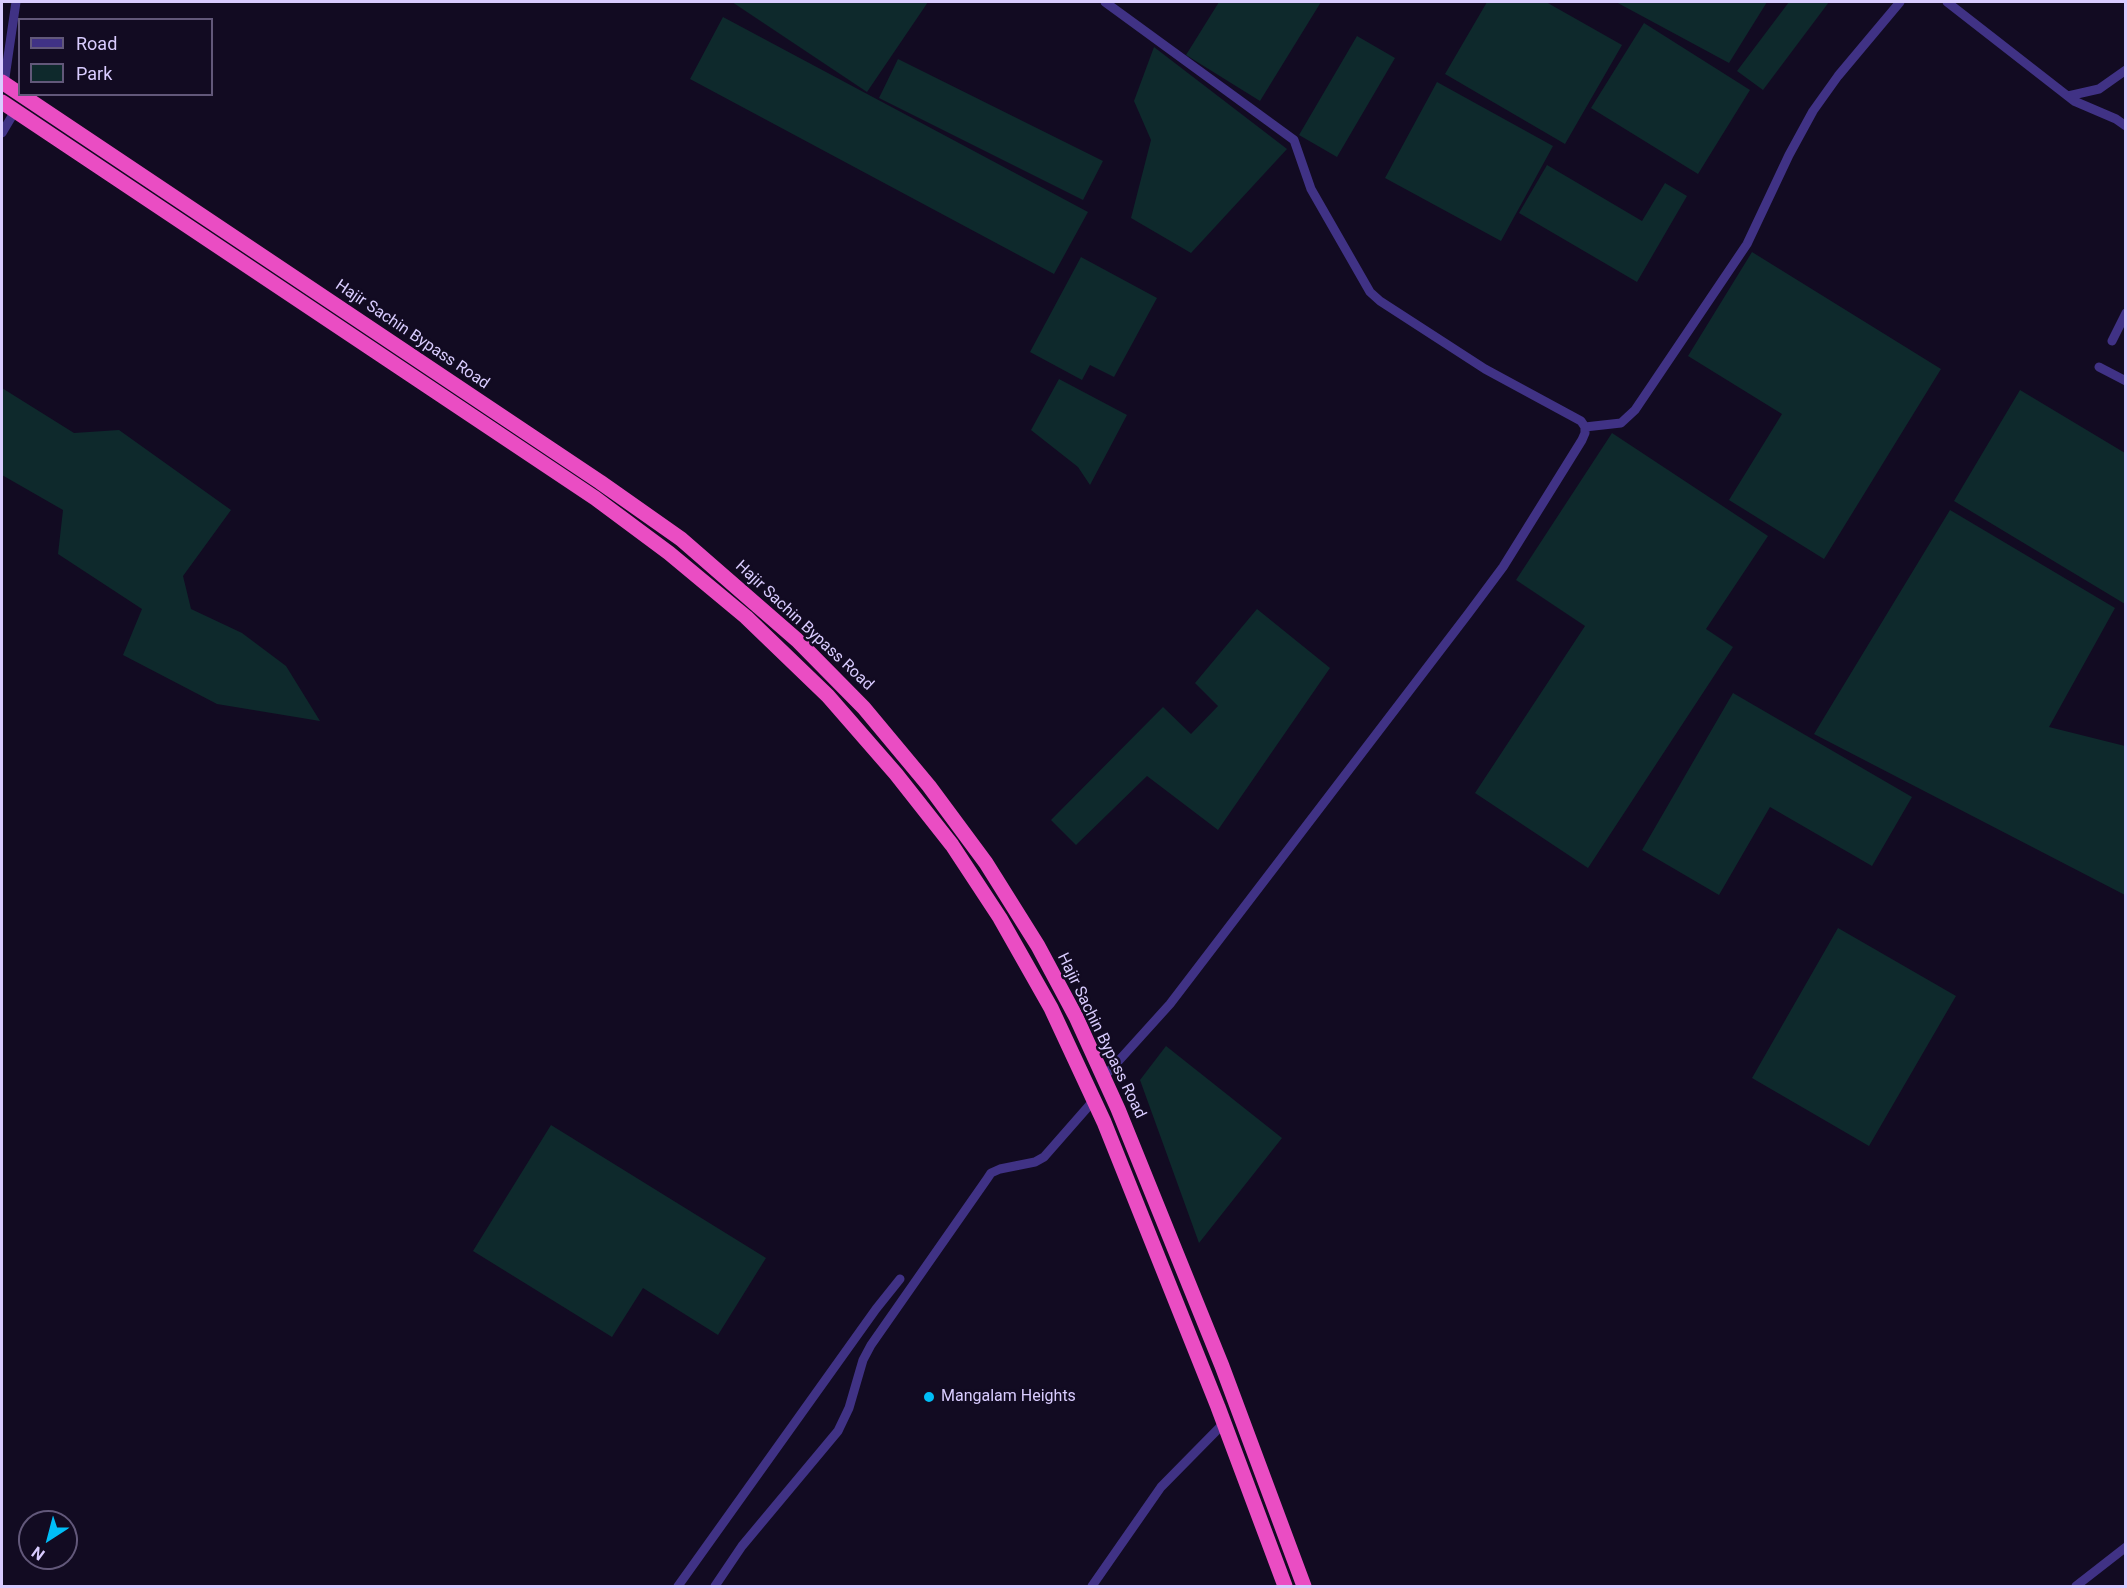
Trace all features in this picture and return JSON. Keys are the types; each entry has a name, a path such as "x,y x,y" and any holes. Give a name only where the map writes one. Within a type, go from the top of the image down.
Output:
{"highway":[{"name":"Hajir Sachin Bypass Road","path":"3,83 18,93"},
{"name":"Hajir Sachin Bypass Road","path":"23,96 681,538 796,640 864,708 929,786 986,863 1043,956 1076,1017 1118,1109 1222,1366 1304,1587"},
{"path":"2,102 595,498 669,553 746,617 828,696 896,774 952,845 1000,918 1051,1008 1094,1100 1224,1423 1285,1587"}],"street":[{"path":"3,83 16,2"},
{"path":"1104,1077 1170,1004 1468,615 1503,567 1545,500 1582,440 1585,427 1581,421 1485,369 1380,301 1370,292 1311,189 1294,140 1105,2"},
{"path":"1585,427 1621,423 1635,410 1747,244 1789,155 1813,111 1838,76 1900,2"},
{"path":"1947,2 2068,96 2126,126"},
{"path":"2068,96 2099,89 2126,70"},
{"path":"2,134 15,111"},
{"path":"2112,341 2126,313"},
{"path":"2100,367 2126,381"},
{"path":"715,1587 741,1546 838,1431 847,1415 863,1360 871,1345 987,1179 1000,1169 1035,1162 1044,1157 1094,1100"},
{"path":"678,1587 876,1308 900,1279"},
{"path":"1092,1587 1161,1487 1224,1423"},
{"path":"2076,1587 2126,1547"}],"green space":[{"path":"732,2 928,2 867,92"},
{"path":"1219,2 1321,2 1260,101 1186,55"},
{"path":"1487,2 1546,2 1622,45 1565,144 1445,74"},
{"path":"1616,2 1767,2 1729,63"},
{"path":"1789,2 1829,2 1763,90 1737,71"},
{"path":"723,17 1088,212 1054,274 690,79"},
{"path":"1644,23 1750,90 1698,174 1591,108"},
{"path":"1357,36 1395,58 1337,157 1299,135"},
{"path":"1154,47 1287,149 1191,253 1131,218 1151,140 1134,101"},
{"path":"898,59 1103,161 1083,200 879,98"},
{"path":"1437,82 1553,146 1501,241 1385,178"},
{"path":"1547,165 1642,221 1665,183 1687,196 1637,282 1519,213"},
{"path":"1752,252 1941,369 1824,559 1729,500 1782,414 1688,356"},
{"path":"1081,257 1157,298 1114,377 1090,365 1082,380 1030,352"},
{"path":"1059,379 1127,415 1090,485 1078,467 1031,430"},
{"path":"2,388 74,433 119,430 231,510 183,576 191,609 242,633 286,666 320,721 217,704 123,655 142,609 58,554 63,510 2,475"},
{"path":"2020,390 2125,453 2125,604 1954,501"},
{"path":"1612,433 1768,536 1706,629 1733,647 1588,868 1475,793 1585,626 1516,580"},
{"path":"1950,510 2115,608 2049,727 2125,746 2125,895 1814,734"},
{"path":"1257,609 1330,668 1218,830 1147,776 1076,845 1051,820 1163,707 1191,734 1218,706 1195,683"},
{"path":"1733,693 1912,797 1872,866 1770,807 1719,895 1642,850"},
{"path":"1838,928 1956,996 1869,1146 1752,1078"},
{"path":"1166,1046 1282,1138 1199,1243 1140,1080"},
{"path":"551,1125 766,1258 718,1335 643,1288 612,1337 473,1251"}],"place":[{"name":"Mangalam Heights","path":"929,1397"}]}
